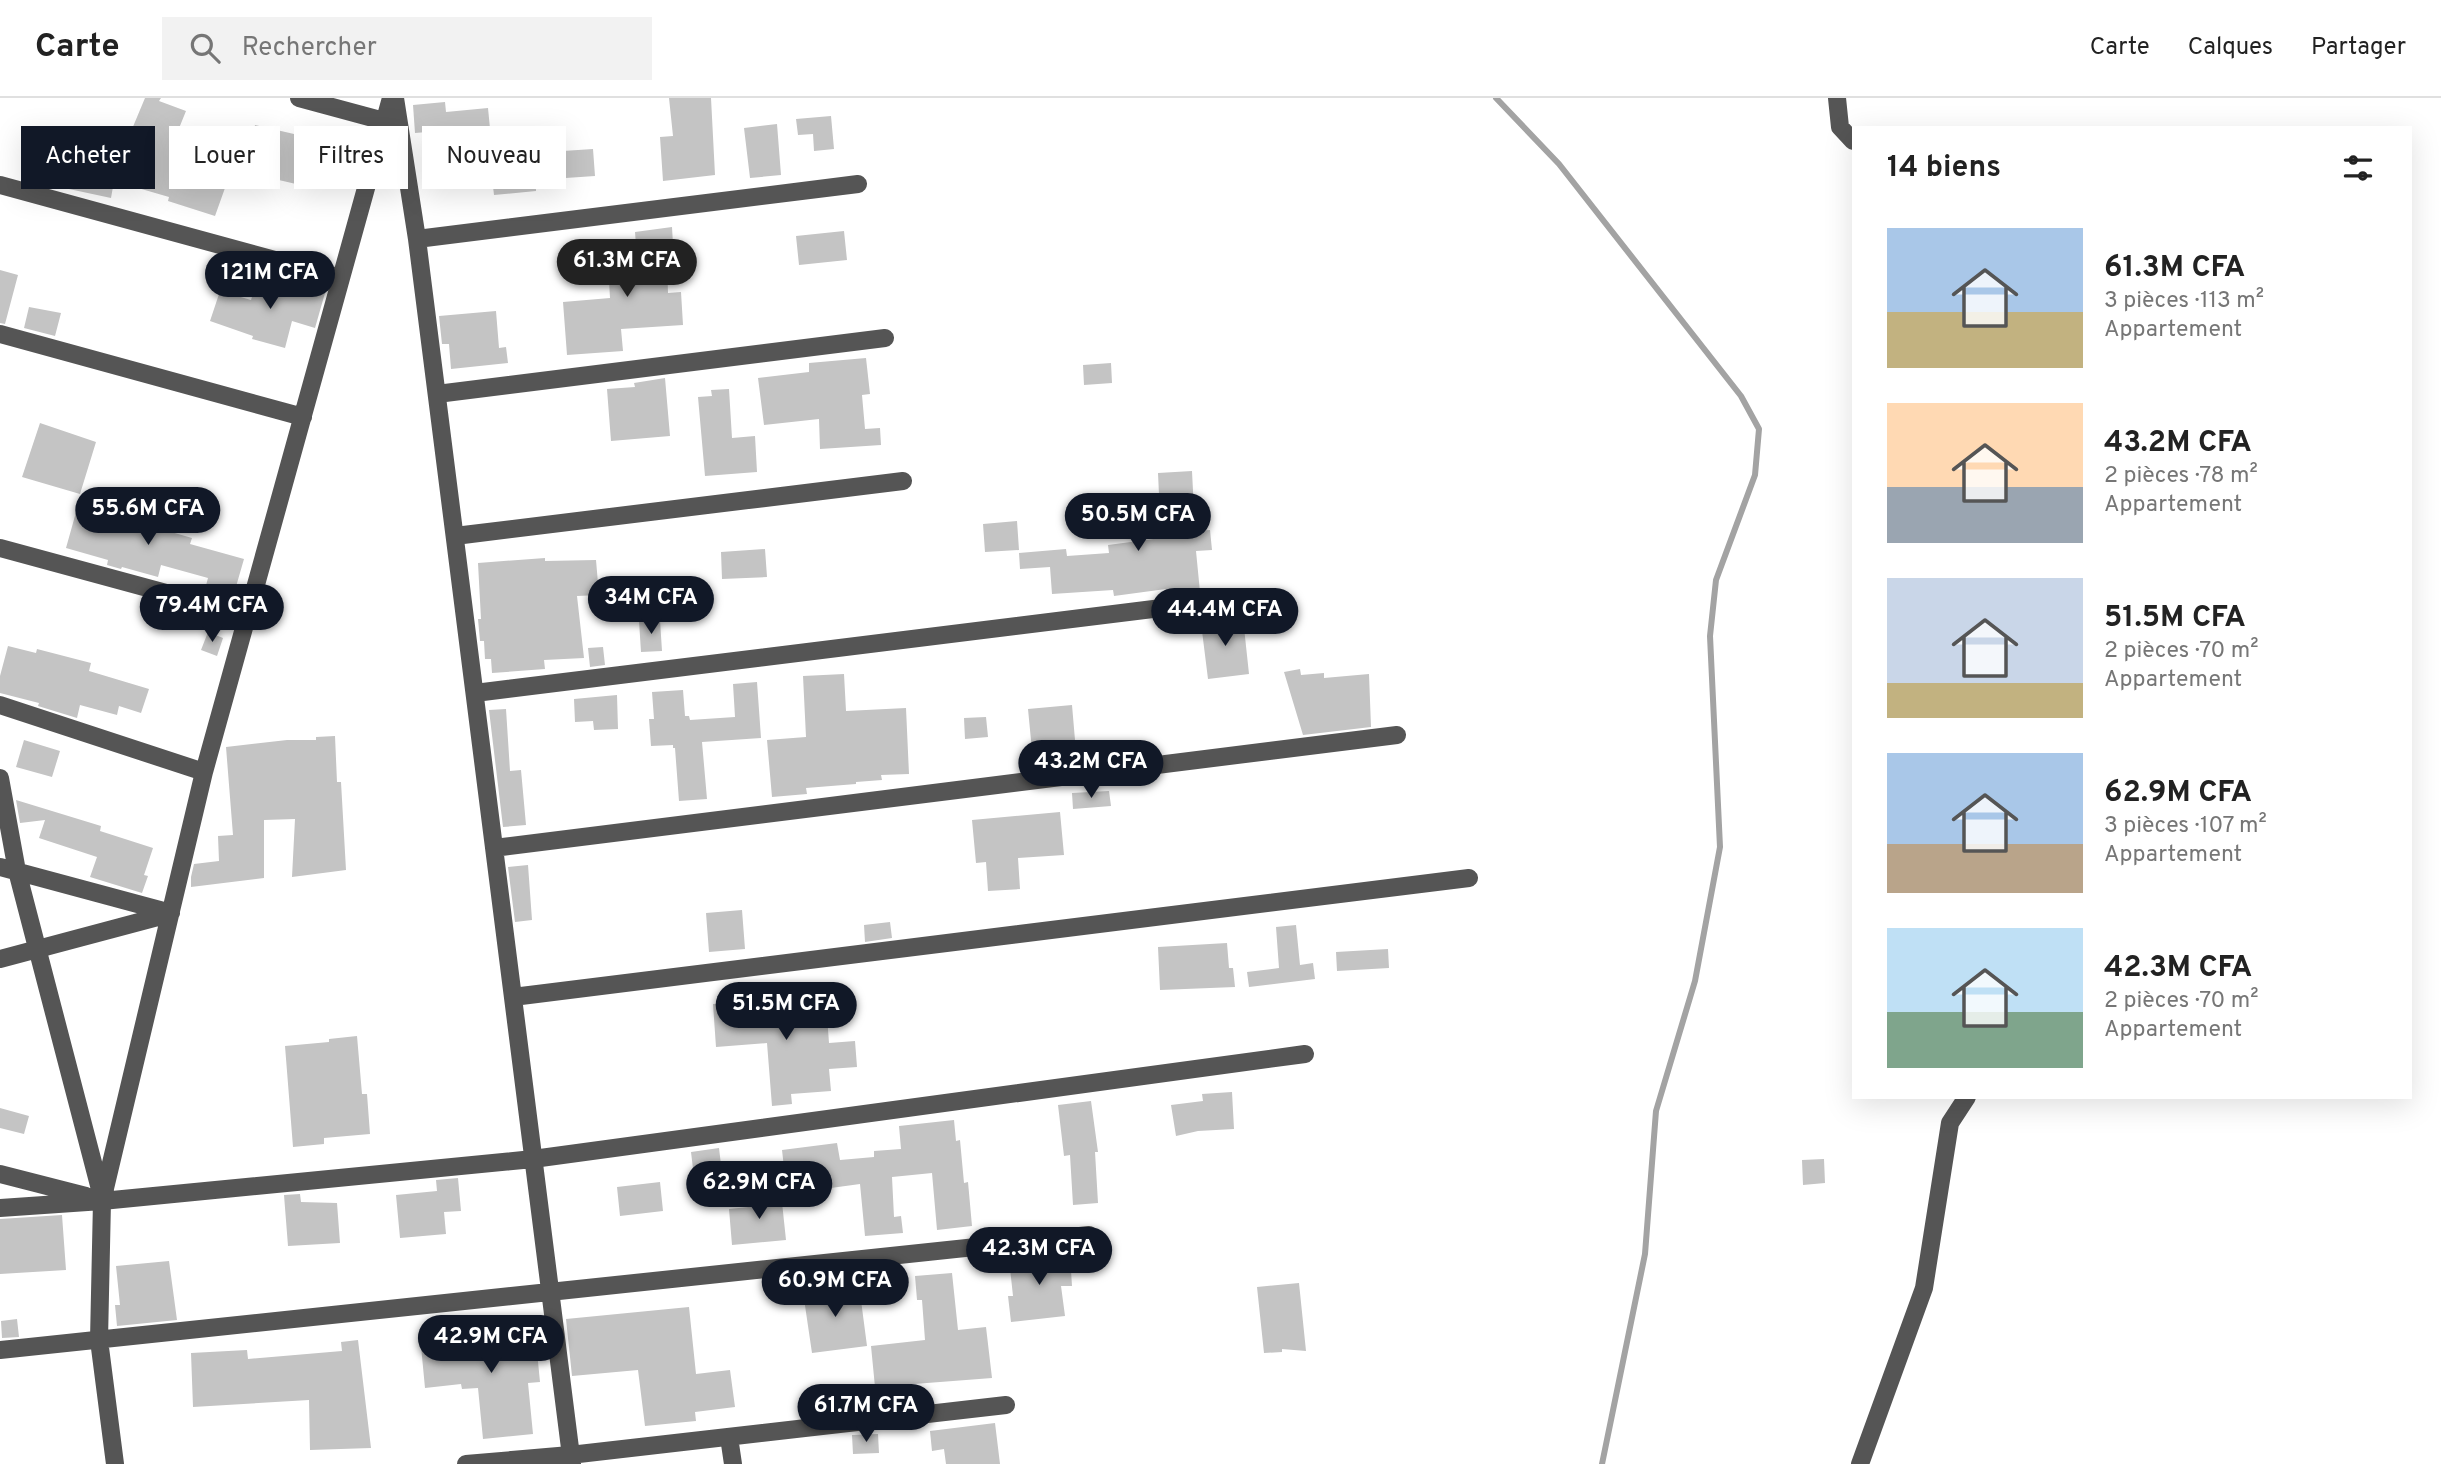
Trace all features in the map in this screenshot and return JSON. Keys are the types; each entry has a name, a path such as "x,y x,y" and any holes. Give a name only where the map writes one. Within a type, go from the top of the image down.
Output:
{"street":[{"path":"299,98 384,121"},
{"path":"115,1464 99,1340 102,1201 204,772 384,121 393,98"},
{"path":"393,98 417,239 571,1460"},
{"path":"1837,98 1840,127 1852,140"},
{"path":"417,239 859,184"},
{"path":"0,185 341,278"},
{"path":"0,334 303,417"},
{"path":"437,394 885,338"},
{"path":"455,536 903,481"},
{"path":"0,548 247,615"},
{"path":"475,693 1250,597"},
{"path":"0,705 204,772"},
{"path":"494,848 1397,735"},
{"path":"0,778 8,869 38,949 102,1201"},
{"path":"8,869 171,914"},
{"path":"513,997 1469,878"},
{"path":"0,959 171,914"},
{"path":"0,1208 102,1201 533,1159 1305,1054"},
{"path":"1860,1464 1924,1289 1950,1123 1966,1099"},
{"path":"0,1174 102,1201"},
{"path":"0,1350 1089,1235"},
{"path":"466,1464 571,1460 729,1437 1006,1405"},
{"path":"729,1437 733,1464"}],"building":[{"path":"145,98 161,98 159,101 186,111 180,126 169,126 169,189 225,189 215,216 168,201 169,197 142,189 155,189 155,126 133,126"},
{"path":"669,98 711,98 715,175 663,181 660,137 673,136"},
{"path":"445,102 446,112 488,108 490,126 422,126 422,132 415,133 413,105"},
{"path":"831,116 834,149 814,151 813,134 798,135 796,119"},
{"path":"777,124 781,175 750,178 744,128"},
{"path":"280,131 294,134 294,184 280,180"},
{"path":"593,149 595,176 566,178 566,151"},
{"path":"69,189 113,189 111,198"},
{"path":"493,189 536,189 536,191 494,195"},
{"path":"672,227 674,262 667,262 668,293 681,292 683,325 621,329 623,351 567,355 563,302 610,298 608,263 632,261 630,245 636,245 635,232"},
{"path":"844,231 847,260 799,265 796,236"},
{"path":"0,270 18,275 5,324 0,323"},
{"path":"270,277 325,293 315,328 292,321 285,348 252,339 253,336 210,321 220,291 251,300 255,287 267,290"},
{"path":"29,307 61,313 55,336 24,328"},
{"path":"496,311 499,348 506,347 508,363 451,369 449,344 442,344 439,316"},
{"path":"866,358 870,394 862,395 865,429 880,428 881,445 820,449 819,419 764,425 758,378 809,372 809,363"},
{"path":"1111,363 1112,383 1084,385 1083,365"},
{"path":"665,378 670,436 611,441 607,389 635,387 634,383"},
{"path":"729,389 732,438 755,436 757,472 705,476 698,397 712,396 711,390"},
{"path":"40,423 96,442 80,494 22,477"},
{"path":"1192,471 1195,531 1210,530 1212,550 1196,551 1200,592 1167,596 1166,589 1114,596 1113,590 1052,594 1050,567 1020,569 1019,553 1066,549 1067,556 1109,553 1108,545 1161,538 1158,473"},
{"path":"80,498 135,515 133,521 192,538 190,544 244,559 233,597 205,589 208,578 161,565 158,577 107,565 108,560 66,548"},
{"path":"1017,521 1019,550 985,552 983,524"},
{"path":"765,549 767,577 722,579 721,552"},
{"path":"545,558 545,561 596,560 599,595 577,596 584,658 544,660 545,669 492,673 491,659 485,659 484,641 480,641 478,563"},
{"path":"1243,618 1249,674 1208,679 1201,623"},
{"path":"660,620 662,651 641,652 639,621"},
{"path":"208,632 223,638 217,656 201,650"},
{"path":"8,646 36,653 37,649 91,663 89,671 149,689 141,713 119,706 117,715 80,705 77,718 38,706 39,703 0,693 0,676"},
{"path":"603,647 605,665 590,667 588,648"},
{"path":"1300,669 1301,675 1324,673 1324,678 1369,674 1371,727 1303,735 1284,672"},
{"path":"844,674 846,711 906,708 909,774 881,775 882,780 806,788 807,794 772,797 767,740 806,737 803,676"},
{"path":"757,682 761,738 702,742 707,799 679,801 675,748 673,745 651,746 649,719 654,719 652,692 683,690 685,716 689,716 690,720 735,717 733,684"},
{"path":"617,695 618,729 594,730 593,721 575,722 574,699"},
{"path":"1072,705 1075,740 1052,742 1054,759 1033,761 1028,709"},
{"path":"506,709 510,771 521,770 526,825 503,827 489,710"},
{"path":"986,717 988,737 965,739 964,718"},
{"path":"335,736 337,782 341,782 346,870 292,877 295,819 264,820 264,878 191,887 194,864 219,861 218,836 233,835 226,747"},
{"path":"24,740 60,751 52,777 16,767"},
{"path":"1109,791 1111,806 1073,809 1072,793"},
{"path":"16,800 101,826 100,831 153,848 144,875 148,876 142,893 90,877 97,857 39,838 45,820 20,823"},
{"path":"1060,812 1064,855 1018,858 1020,889 988,891 986,862 976,863 972,820"},
{"path":"528,865 532,920 515,922 508,867"},
{"path":"742,910 745,949 709,952 706,913"},
{"path":"890,922 892,938 865,942 864,925"},
{"path":"1296,925 1300,965 1313,963 1315,979 1249,987 1247,972 1279,968 1276,927"},
{"path":"1227,943 1229,968 1233,968 1235,987 1160,990 1158,947"},
{"path":"1388,949 1389,968 1337,971 1336,952"},
{"path":"785,987 787,1004 826,1001 829,1043 855,1041 857,1067 829,1069 831,1091 791,1094 792,1104 772,1106 767,1043 716,1047 713,1004 768,1000 767,989"},
{"path":"357,1036 362,1094 367,1094 370,1134 324,1138 324,1144 293,1147 285,1046"},
{"path":"1232,1092 1234,1129 1198,1131 1176,1136 1171,1105 1203,1101 1202,1094"},
{"path":"1091,1101 1098,1152 1095,1152 1098,1203 1073,1205 1070,1155 1064,1156 1058,1105"},
{"path":"0,1108 29,1116 24,1134 0,1128"},
{"path":"954,1120 956,1141 960,1140 964,1183 968,1182 972,1226 937,1230 932,1173 892,1177 894,1217 901,1216 903,1233 865,1236 860,1184 787,1194 782,1150 837,1143 840,1160 874,1157 874,1151 901,1149 899,1126"},
{"path":"719,1148 725,1198 697,1202 691,1152"},
{"path":"1824,1159 1825,1183 1803,1185 1802,1160"},
{"path":"458,1178 461,1211 444,1212 446,1234 400,1238 396,1195 437,1191 436,1180"},
{"path":"660,1182 663,1211 620,1216 617,1187"},
{"path":"781,1193 786,1240 732,1245 729,1209 758,1206 757,1195"},
{"path":"300,1194 301,1202 337,1203 340,1243 288,1246 284,1195"},
{"path":"62,1215 66,1270 0,1274 0,1219"},
{"path":"1070,1255 1072,1286 1061,1286 1065,1316 1011,1322 1008,1296 1013,1296 1009,1259"},
{"path":"169,1261 177,1320 117,1326 115,1305 120,1305 116,1266"},
{"path":"952,1273 958,1330 986,1327 992,1378 875,1387 871,1346 925,1340 922,1300 917,1300 915,1276"},
{"path":"1299,1283 1306,1351 1282,1349 1282,1352 1264,1353 1257,1287"},
{"path":"859,1285 867,1346 812,1353 803,1292"},
{"path":"689,1307 696,1374 730,1370 735,1407 695,1412 696,1421 645,1426 638,1370 572,1376 566,1319"},
{"path":"17,1319 19,1337 2,1338 1,1321"},
{"path":"534,1321 540,1382 528,1383 533,1434 483,1439 478,1388 462,1389 461,1384 425,1388 421,1346 473,1341 472,1331"},
{"path":"358,1340 371,1448 310,1450 309,1400 193,1407 191,1353 247,1350 248,1359 342,1351 341,1342"},
{"path":"995,1423 1000,1464 946,1464 944,1449 932,1451 930,1431"},
{"path":"878,1434 879,1453 853,1454 852,1435"}],"waterway":[{"path":"1496,98 1559,164 1741,396 1759,429 1755,475 1716,580 1710,636 1720,847 1695,981 1656,1111 1645,1254 1602,1464"}]}
